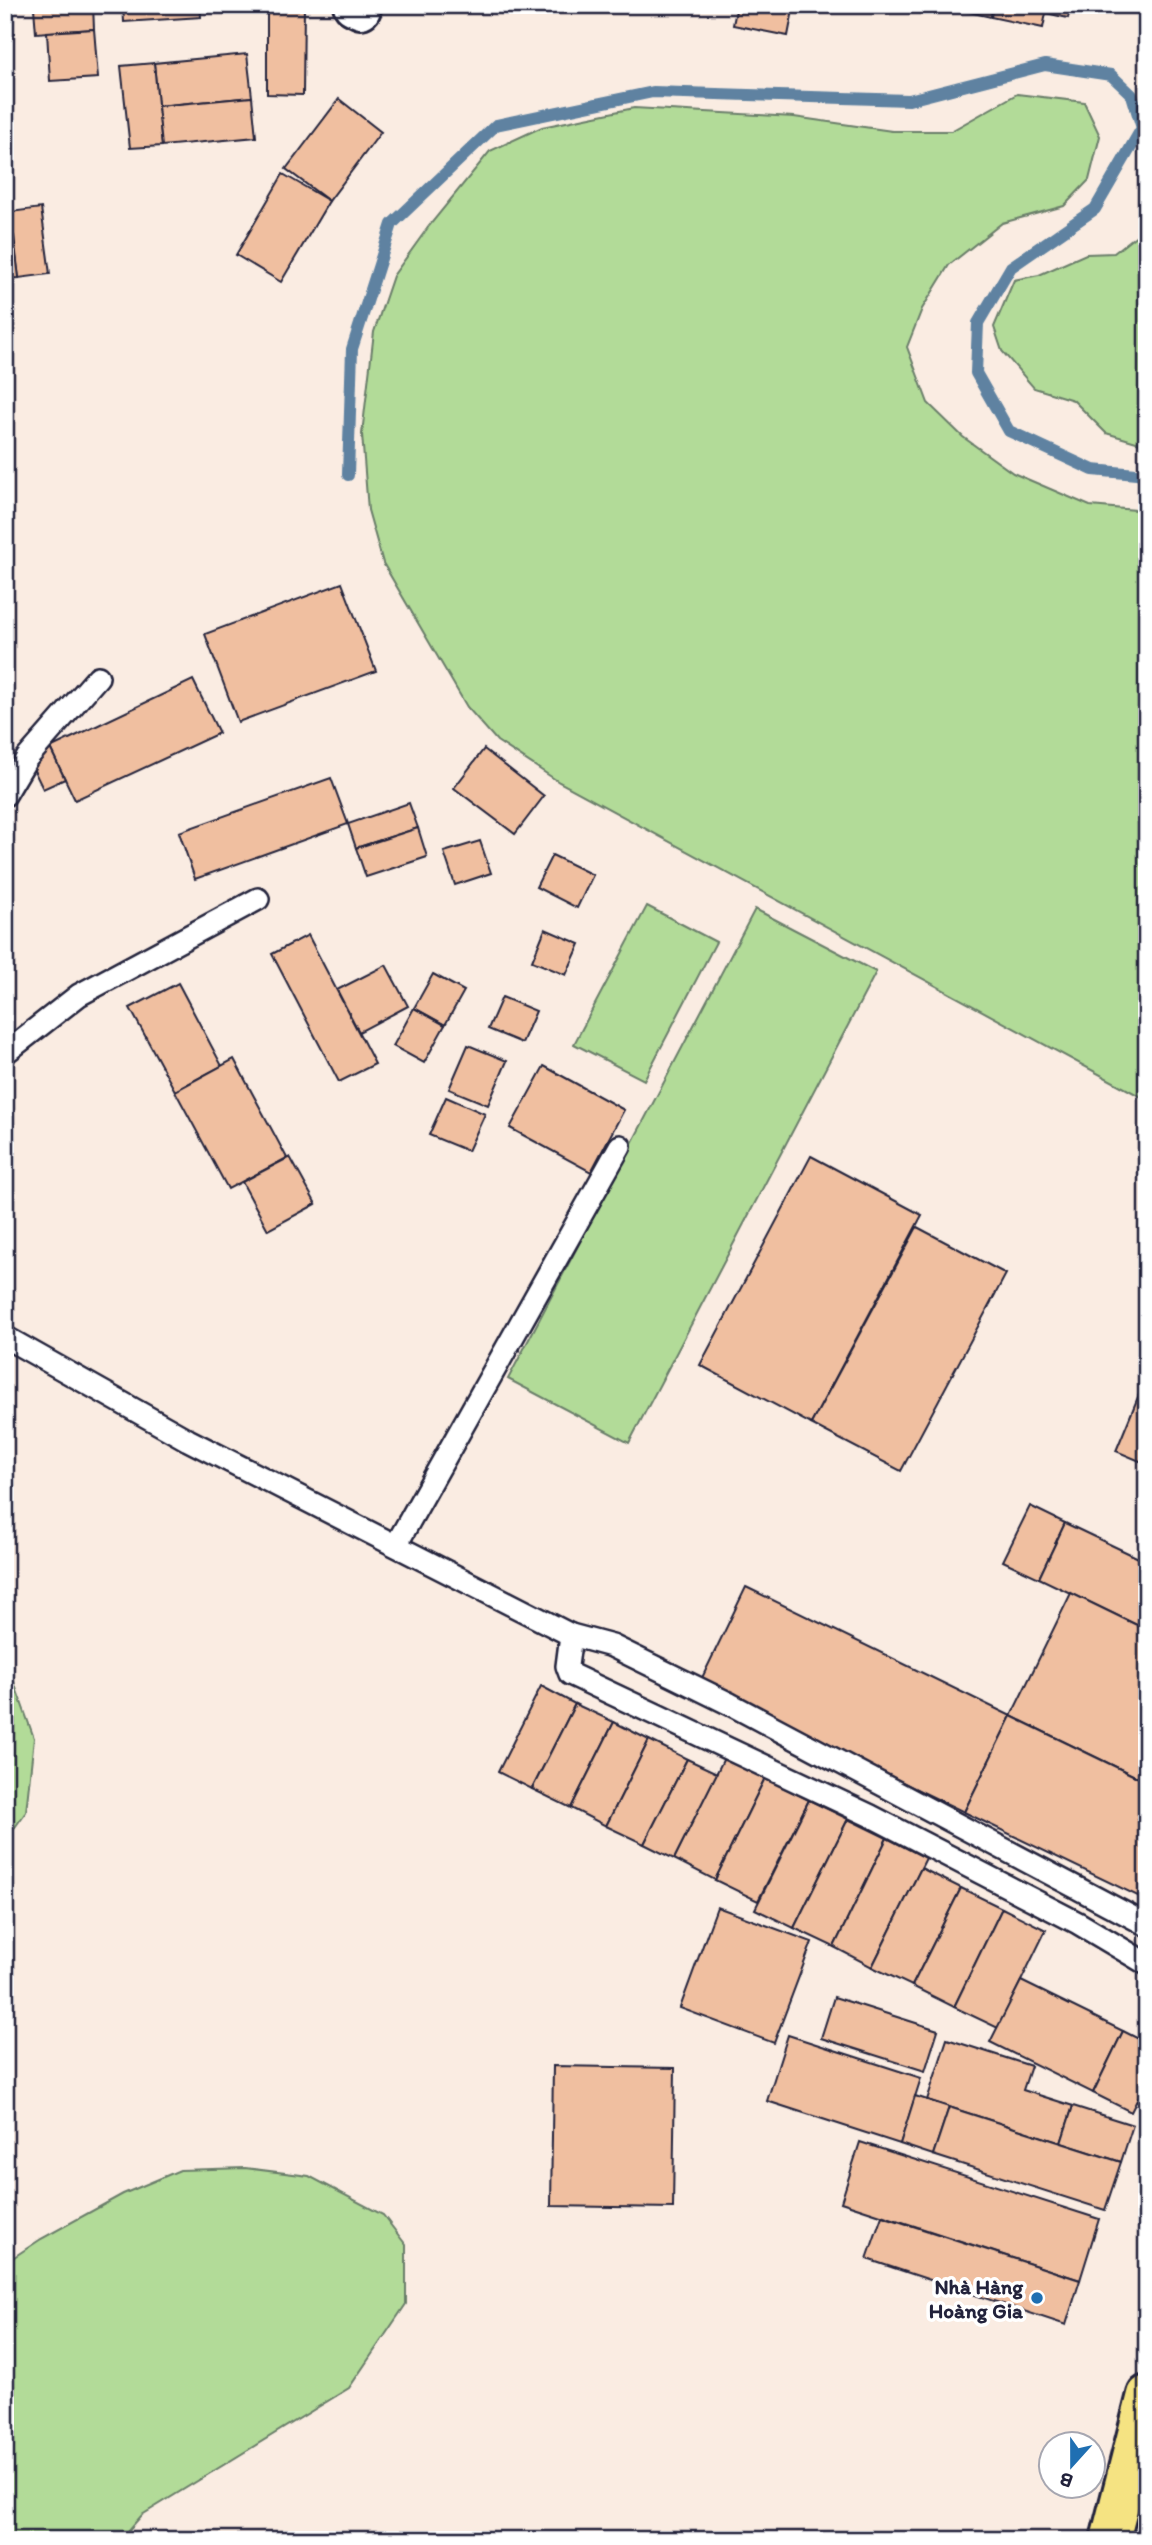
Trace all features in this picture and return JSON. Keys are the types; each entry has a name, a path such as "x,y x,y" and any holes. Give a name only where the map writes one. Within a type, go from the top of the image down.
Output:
{"main road":[{"path":"1110,2540 1147,2395"}],"lane":[{"path":"5,795 27,758 97,677"},
{"path":"5,1053 79,995 258,899"},
{"path":"396,1545 620,1146"},
{"path":"5,1337 188,1440 571,1635 612,1646 730,1704 1147,1925"},
{"path":"571,1635 568,1672 579,1680 871,1816 1078,1923 1147,1964"}],"green space":[{"path":"1017,94 1084,102 1100,136 1089,180 1064,206 1002,223 949,265 922,309 907,347 928,403 963,437 1013,473 1090,506 1147,511 1147,1100 559,782 497,741 467,707 383,563 368,510 362,434 374,332 393,276 429,226 490,151 542,127 634,108 794,117 892,131 951,131"},
{"path":"1147,227 1147,443 1143,444 1106,433 1073,400 1034,388 1002,351 994,327 1014,280 1039,275 1086,254 1114,253"},
{"path":"647,906 716,942 644,1080 574,1044"},
{"path":"755,909 876,972 629,1443 508,1379"},
{"path":"5,1657 34,1738 26,1812 5,1841"},
{"path":"245,2168 309,2176 383,2215 406,2245 406,2304 349,2388 142,2515 120,2540 5,2540 5,2263 41,2239 123,2194 180,2170"}],"building":[{"path":"93,5 94,29 36,33 34,8"},
{"path":"123,5 200,5 201,17 124,22"},
{"path":"267,5 304,5 303,95 267,94"},
{"path":"737,5 794,5 788,36 733,25"},
{"path":"939,5 993,5 991,17"},
{"path":"993,5 1094,5 1093,14 1070,9 1068,18 1046,13 1043,28 991,17"},
{"path":"94,29 98,78 50,81 47,32"},
{"path":"247,54 252,97 158,106 154,63"},
{"path":"154,63 162,146 130,148 121,66"},
{"path":"252,97 256,137 162,146 158,106"},
{"path":"339,99 381,132 329,201 286,169"},
{"path":"283,174 329,201 281,282 236,255"},
{"path":"41,208 50,274 19,278 10,212"},
{"path":"14,236 19,278 5,279 5,237"},
{"path":"342,583 376,671 238,722 205,634"},
{"path":"193,680 219,733 75,800 50,748"},
{"path":"50,748 65,779 43,789 28,758"},
{"path":"484,749 544,796 515,834 454,788"},
{"path":"331,778 348,824 195,879 179,832"},
{"path":"409,803 418,828 356,848 348,824"},
{"path":"418,828 427,857 366,877 356,848"},
{"path":"480,841 491,873 455,885 444,852"},
{"path":"552,855 593,875 577,908 536,887"},
{"path":"545,929 580,944 566,975 532,961"},
{"path":"308,935 375,1064 339,1082 272,954"},
{"path":"386,965 408,1006 359,1032 337,990"},
{"path":"433,974 464,991 445,1025 414,1008"},
{"path":"178,983 222,1066 175,1091 130,1008"},
{"path":"502,997 536,1011 522,1043 488,1029"},
{"path":"414,1008 445,1025 424,1063 393,1046"},
{"path":"468,1045 507,1061 488,1105 449,1089"},
{"path":"234,1059 287,1158 228,1189 175,1091"},
{"path":"544,1066 624,1110 591,1172 510,1128"},
{"path":"446,1097 485,1114 468,1151 429,1135"},
{"path":"811,1156 922,1215 811,1424 700,1365"},
{"path":"290,1157 316,1204 268,1230 242,1182"},
{"path":"917,1227 1006,1274 901,1471 811,1424"},
{"path":"1147,1375 1147,1464 1116,1451"},
{"path":"1030,1506 1065,1523 1039,1578 1003,1561"},
{"path":"1065,1523 1147,1562 1147,1630 1039,1578"},
{"path":"746,1587 1011,1716 964,1812 699,1684"},
{"path":"1071,1593 1147,1630 1147,1782 1011,1716"},
{"path":"541,1686 575,1704 532,1789 498,1772"},
{"path":"575,1704 614,1722 571,1808 532,1789"},
{"path":"1011,1716 1147,1782 1147,1893 1144,1899 964,1812"},
{"path":"614,1722 649,1740 606,1826 571,1808"},
{"path":"649,1740 687,1759 644,1844 606,1826"},
{"path":"724,1758 765,1778 715,1880 674,1859"},
{"path":"687,1759 717,1773 674,1859 644,1844"},
{"path":"765,1778 809,1800 758,1901 715,1880"},
{"path":"809,1800 848,1819 794,1928 755,1909"},
{"path":"848,1819 887,1838 834,1947 794,1928"},
{"path":"887,1838 926,1858 872,1967 834,1947"},
{"path":"921,1868 961,1888 912,1986 872,1967"},
{"path":"961,1888 1002,1908 954,2007 912,1986"},
{"path":"717,1907 812,1942 774,2043 680,2008"},
{"path":"1002,1908 1046,1930 998,2028 954,2007"},
{"path":"1021,1981 1123,2031 1093,2093 990,2042"},
{"path":"834,1997 938,2030 925,2071 821,2038"},
{"path":"1123,2031 1147,2043 1147,2080 1131,2112 1093,2093"},
{"path":"788,2035 921,2078 900,2144 767,2101"},
{"path":"947,2039 1031,2066 1023,2090 1073,2106 1061,2143 927,2100"},
{"path":"553,2066 675,2068 673,2208 551,2206"},
{"path":"915,2096 949,2107 933,2155 900,2144"},
{"path":"1073,2106 1133,2125 1121,2162 1061,2143"},
{"path":"949,2107 1121,2162 1105,2210 933,2155"},
{"path":"860,2142 1099,2219 1080,2280 841,2202"},
{"path":"882,2216 1080,2280 1066,2325 867,2259"}],"waterway":[{"path":"348,475 352,349 392,224 496,125 653,92 909,100 1045,65 1111,75 1132,95 1142,128 1095,209 1011,267 978,323 976,373 1009,431 1093,470 1147,475"}],"place":[{"name":"Nhà Hàng Hoàng Gia","path":"1037,2298"}]}
